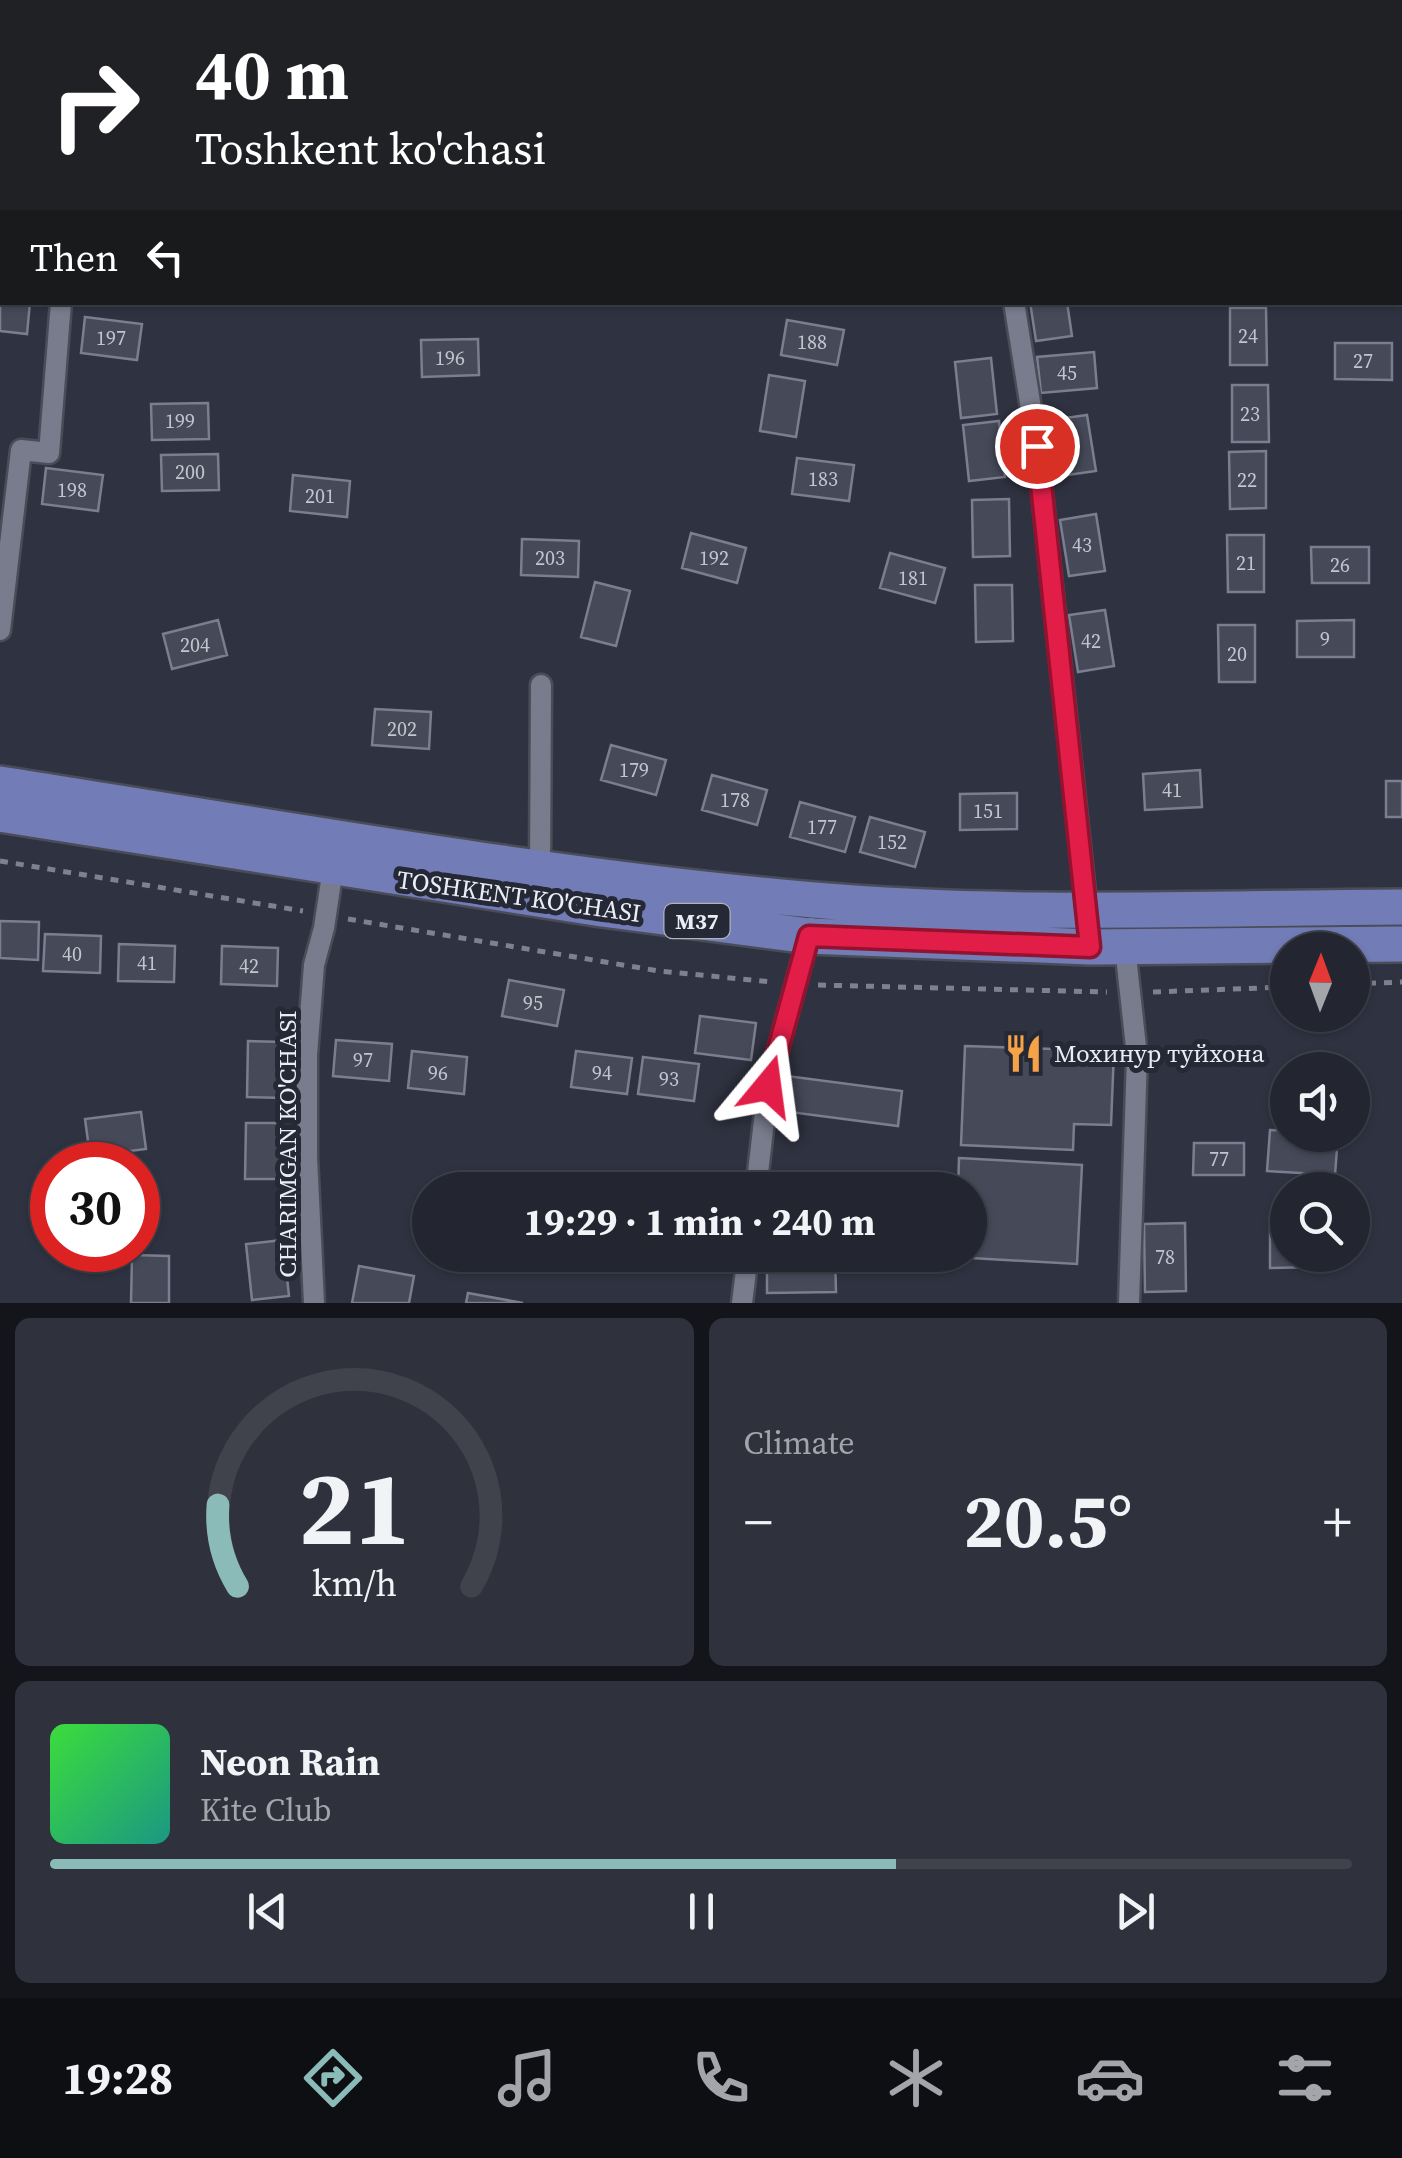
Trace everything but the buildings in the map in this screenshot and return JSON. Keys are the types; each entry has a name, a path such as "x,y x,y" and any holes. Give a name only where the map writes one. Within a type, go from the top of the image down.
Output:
{"highway":[{"name":"TOSHKENT KO'CHASI","path":"0,784 540,868 815,900 1088,909 1402,907"},
{"name":"TOSHKENT KO'CHASI","path":"0,814 602,909 809,936 1108,947 1402,944"}],"street":[{"path":"0,630 21,450 50,453 61,305"},
{"path":"1014,305 1037,446 1088,909 1130,993 1137,1056 1128,1303"},
{"path":"540,868 542,685"},
{"name":"CHARIMGAN KO'CHASI","path":"314,1303 307,1055 314,965 333,868"},
{"path":"758,1172 768,1086 809,936 815,900"},
{"path":"742,1303 746,1272"}],"path":[{"path":"0,861 658,971 796,984 1130,993 1270,988"},
{"path":"1370,983 1402,982"}],"place":[{"name":"Мохинур туйхона","path":"1024,1053"}],"route":[{"path":"768,1086 809,936 1090,947 1037,446"}]}
